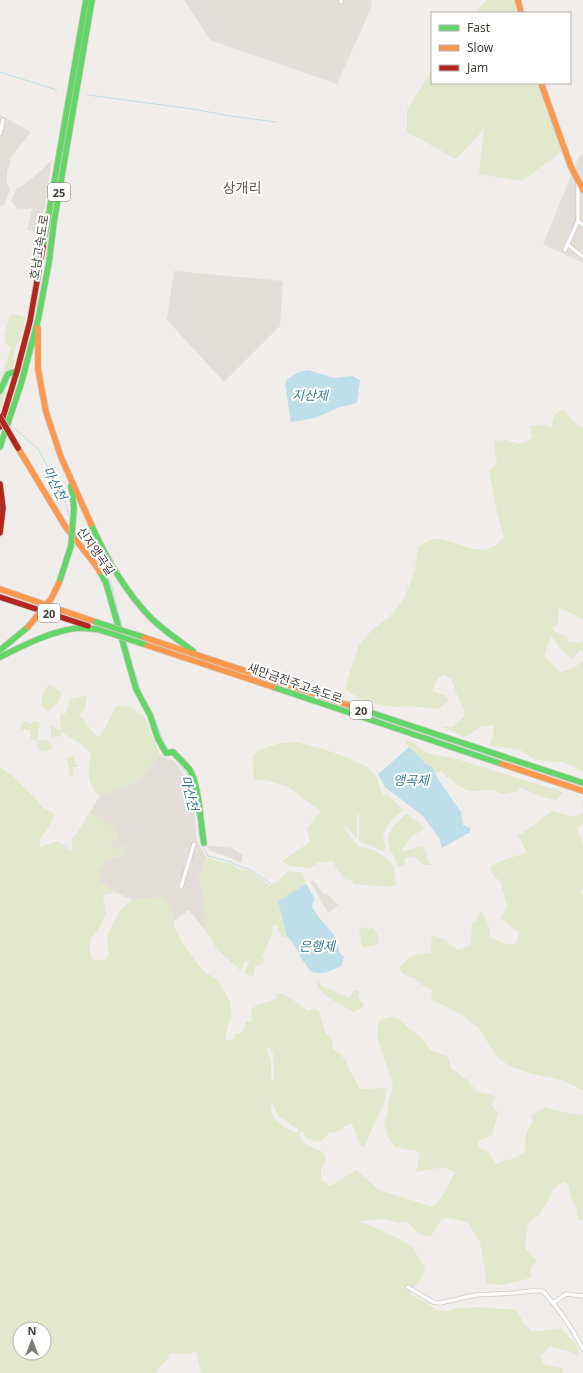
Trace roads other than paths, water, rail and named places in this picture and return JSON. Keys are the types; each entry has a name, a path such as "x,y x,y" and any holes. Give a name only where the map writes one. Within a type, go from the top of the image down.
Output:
{"main road":[{"name":"호남고속도로","path":"0,427 14,382 30,321 86,0"},
{"name":"호남고속도로","path":"0,446 21,384 38,320 92,0"},
{"path":"518,0 521,12"},
{"path":"541,84 578,182 583,190"},
{"path":"38,320 39,372 44,403 52,432 66,469 107,559 131,597 147,615 167,634 203,657"},
{"path":"0,391 8,374 17,371"},
{"name":"신지앵곡길","path":"0,417 65,526 94,562 106,583 136,690 150,715 158,739 166,753 173,752 186,766 194,779 204,843"},
{"path":"0,650 28,628 51,599 59,583 71,546 74,520 71,488 66,469"},
{"path":"0,484 3,504 0,534"},
{"name":"새만금전주고속도로","path":"0,589 583,783"},
{"name":"새만금전주고속도로","path":"0,596 583,791"},
{"path":"0,657 54,634 80,628 97,629"}],"street":[{"path":"0,134 3,120"},
{"path":"565,250 578,221 578,182"},
{"path":"578,200 583,198"},
{"path":"578,221 583,225"},
{"path":"568,244 583,257"},
{"path":"181,887 194,844"},
{"path":"408,1287 433,1302 440,1303 475,1295 543,1291 553,1303 583,1349"},
{"path":"553,1303 566,1294 583,1296"}],"water":[{"name":"지산제","path":"308,370 334,378 352,376 360,380 357,403 340,407 315,418 291,422 285,384 287,379 299,372"},
{"name":"앵곡제","path":"409,747 425,763 433,768 438,779 461,812 463,825 470,828 470,832 442,848 439,838 423,816 385,787 378,774"},
{"name":"은행제","path":"306,884 315,899 312,906 314,910 335,937 339,951 344,957 341,966 327,972 311,972 301,958 295,946 287,936 278,901"}],"waterway":[{"path":"0,72 57,90"},
{"path":"88,95 276,122"},
{"name":"마산천","path":"14,428 38,449 65,501 71,522"},
{"name":"마산천","path":"79,539 85,546"},
{"name":"마산천","path":"98,563 111,583 122,627"},
{"name":"마산천","path":"126,642 132,662"},
{"name":"마산천","path":"135,672 141,692"},
{"name":"마산천","path":"149,707 169,751"},
{"name":"마산천","path":"174,757 188,776 193,793 197,817"},
{"name":"마산천","path":"198,827 200,839"},
{"name":"마산천","path":"202,844 208,856 231,862 249,869 271,884"}],"district":[{"name":"상개리","path":"242,187"}]}
